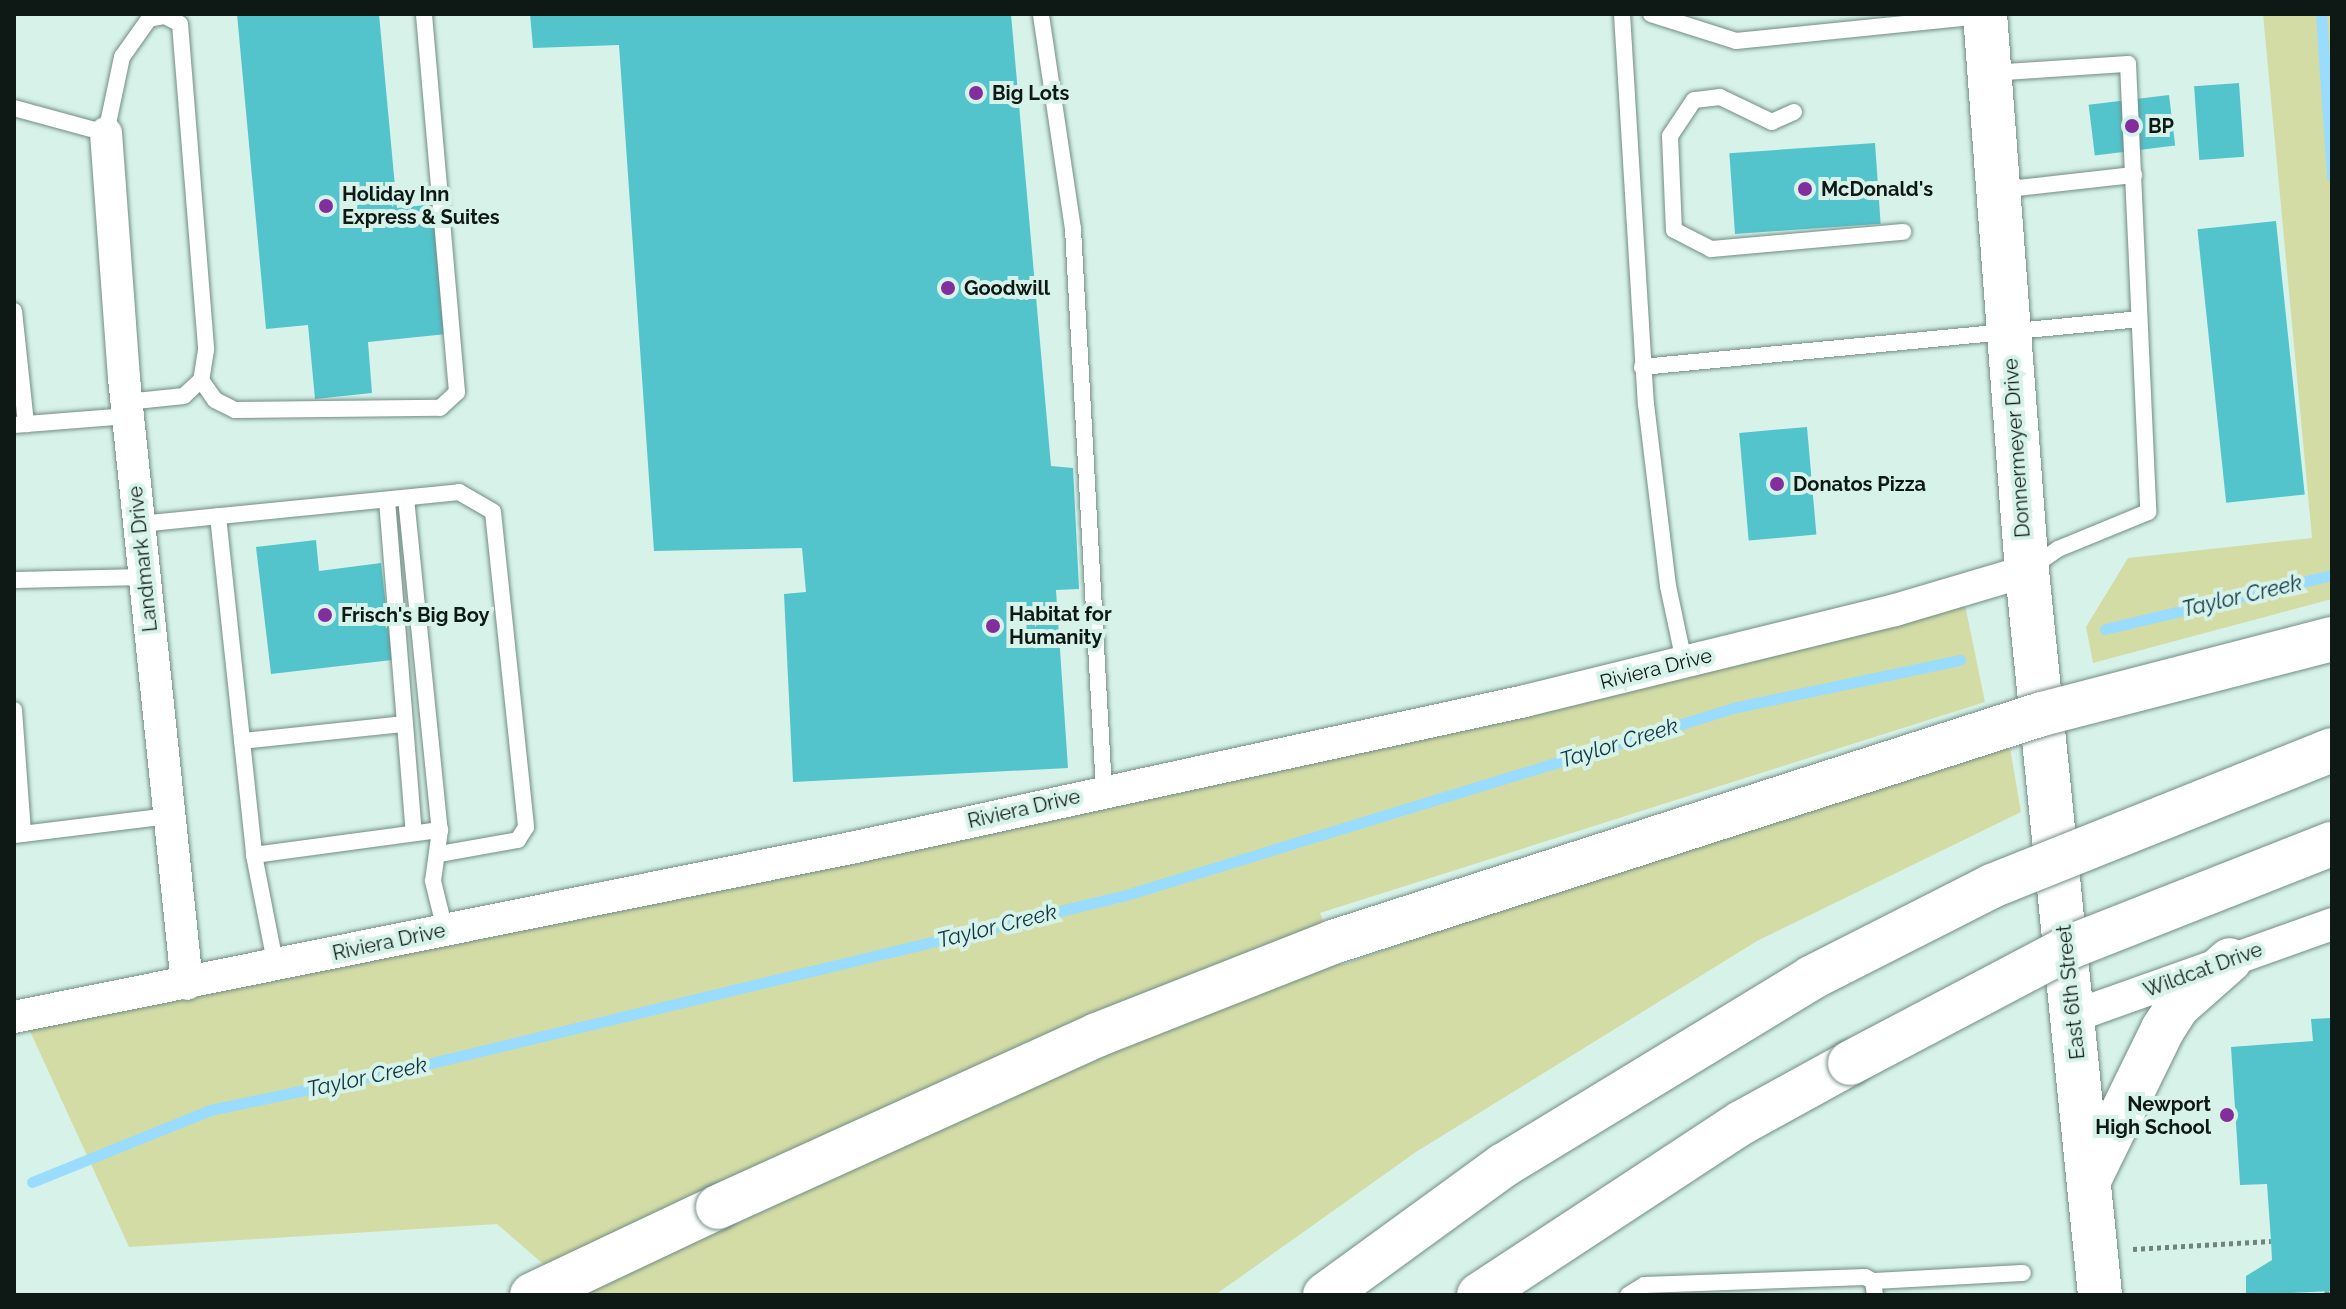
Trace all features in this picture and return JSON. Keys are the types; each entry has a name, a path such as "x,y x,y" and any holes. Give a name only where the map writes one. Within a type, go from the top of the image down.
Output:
{"main road":[{"name":"Donnermeyer Drive","path":"1985,15 2027,571 2060,881"},
{"path":"532,1295 1097,1035 1333,942 2042,714 2332,639"},
{"path":"1325,1295 1504,1165 1811,978 1992,886 2332,750"},
{"path":"1479,1295 1741,1123 1960,1005 2070,947 2332,844"},
{"name":"East 6th Street","path":"2060,881 2098,1275"},
{"path":"2090,1178 2163,1029 2178,1006 2230,960"}],"street":[{"name":"Landmark Drive","path":"106,133 127,409 187,984"},
{"name":"Riviera Drive","path":"14,1017 276,967 1525,701 1895,610 2027,571"},
{"name":"Wildcat Drive","path":"2074,1016 2332,924"}],"lane":[{"path":"201,380 215,400 235,410 440,408 457,392 424,14"},
{"path":"1622,14 1642,367 1656,504 1684,661"},
{"path":"1651,14 1736,41 1985,15"},
{"path":"1041,15 1073,229 1104,791"},
{"path":"14,108 106,133 122,57 149,19 165,16 179,19 206,350 201,380 184,396 127,409 20,425 14,311"},
{"path":"1989,73 2128,64 2148,512 2058,549 2027,571"},
{"path":"1794,112 1772,122 1720,97 1694,100 1670,136 1674,230 1711,249 1903,232"},
{"path":"1998,191 2134,175"},
{"path":"1642,367 2137,319"},
{"path":"140,524 459,492 493,512 526,827 518,840 440,854"},
{"path":"406,498 440,830 440,854 433,881 445,930"},
{"path":"387,500 414,833"},
{"path":"218,516 254,855 276,967"},
{"path":"14,580 146,577"},
{"path":"14,710 19,835 169,816"},
{"path":"242,741 404,724"},
{"path":"254,855 440,830"},
{"path":"1628,1295 1644,1285 1865,1277 1874,1288 2023,1273"}],"path":[{"path":"2098,1275 2271,1241"}],"green space":[{"path":"2263,14 2332,14 2332,599 2093,663 2086,627 2128,558 2312,538"},
{"path":"1962,590 1985,702 1320,913 1341,965 1706,837 2010,748 2021,812 1757,941 1416,1152 1215,1295 579,1295 497,1224 129,1247 23,1016"}],"building":[{"name":"Holiday Inn Express & Suites","path":"237,14 379,14 397,208 435,204 447,334 368,342 372,393 315,399 308,325 266,329"},
{"path":"530,14 1011,14 1051,466 1073,468 1079,589 1056,590 1068,768 793,782 784,594 806,592 802,548 654,551 619,45 533,48"},
{"path":"2239,83 2244,157 2199,160 2194,86"},
{"name":"BP","path":"2169,95 2175,146 2095,155 2089,105"},
{"name":"McDonald's","path":"1875,143 1881,224 1735,234 1729,153"},
{"path":"2276,221 2305,494 2226,503 2197,229"},
{"name":"Donatos Pizza","path":"1807,427 1816,535 1749,541 1739,433"},
{"name":"Frisch's Big Boy","path":"316,540 319,571 381,563 392,660 271,674 256,547"},
{"name":"Newport High School","path":"2332,1018 2332,1291 2246,1295 2246,1276 2272,1260 2271,1241 2267,1184 2240,1185 2231,1047 2313,1041 2311,1019"}],"waterway":[{"path":"2321,14 2332,177"},
{"name":"Taylor Creek","path":"2105,629 2332,575"},
{"name":"Taylor Creek","path":"32,1182 210,1110 423,1065 1126,895 1737,707 1960,660"}],"place":[{"name":"Big Lots","path":"976,93"},
{"name":"BP","path":"2132,126"},
{"name":"McDonald's","path":"1805,189"},
{"name":"Holiday Inn Express & Suites","path":"326,206"},
{"name":"Goodwill","path":"948,288"},
{"name":"Donatos Pizza","path":"1777,484"},
{"name":"Frisch's Big Boy","path":"325,615"},
{"name":"Habitat for Humanity","path":"993,626"},
{"name":"Newport High School","path":"2227,1115"}]}
